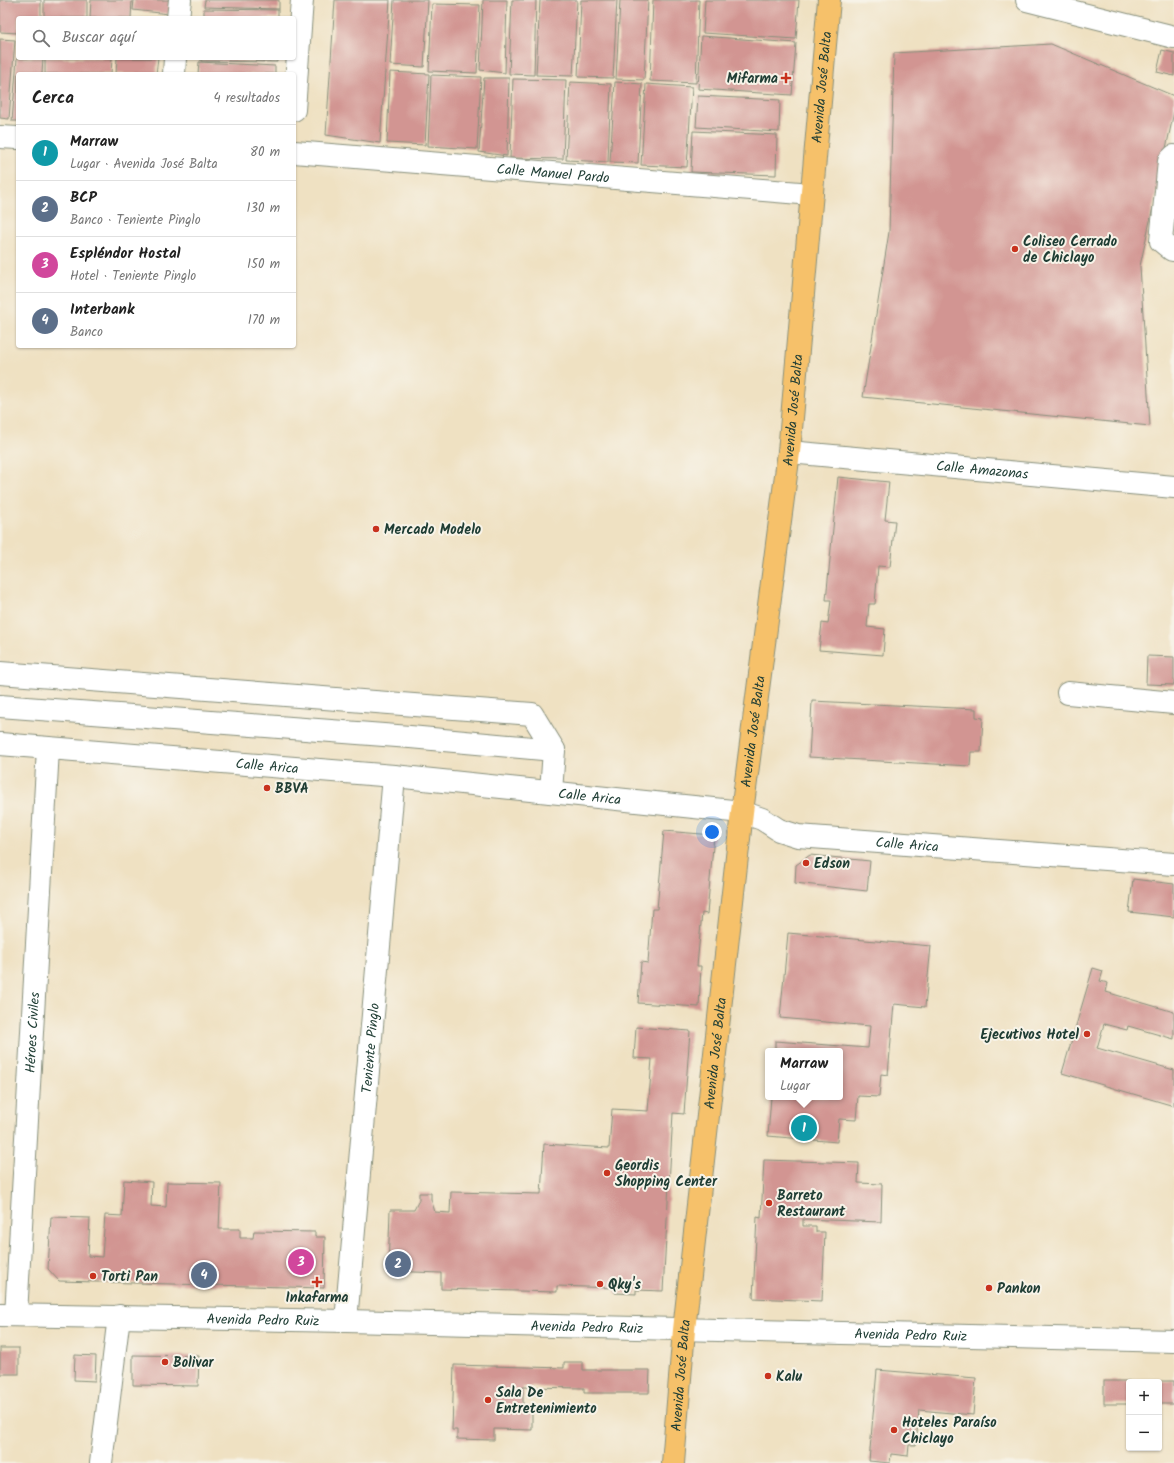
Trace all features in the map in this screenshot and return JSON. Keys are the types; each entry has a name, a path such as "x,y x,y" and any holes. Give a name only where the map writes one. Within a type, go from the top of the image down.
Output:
{"main road":[{"name":"Avenida José Balta","path":"673,1463 684,1330 742,812 789,452 829,0"}],"street":[{"path":"178,16 180,0"},
{"path":"296,82 302,0"},
{"path":"1027,0 1174,37"},
{"path":"174,72 175,60"},
{"path":"0,137 16,138"},
{"name":"Calle Manuel Pardo","path":"296,152 812,194"},
{"path":"1174,156 1169,161 1161,241 1174,250"},
{"name":"Calle Amazonas","path":"789,452 1174,487"},
{"path":"0,673 532,714 554,750 551,792"},
{"path":"1068,693 1174,702"},
{"path":"0,706 410,737 554,750"},
{"name":"Calle Arica","path":"0,744 394,776 742,812 762,819 779,830 798,836 1174,864"},
{"name":"Héroes Civiles","path":"8,1315 48,749"},
{"name":"Teniente Pinglo","path":"346,1321 394,776"},
{"name":"Avenida Pedro Ruiz","path":"8,1315 346,1321 1174,1341"},
{"path":"101,1463 119,1316"}],"building":[{"path":"0,0 41,0 41,16 16,16 16,33 0,32"},
{"path":"44,0 87,0 87,16 44,16"},
{"path":"91,0 132,0 131,16 90,16"},
{"path":"134,0 170,0 169,14 133,10"},
{"path":"205,0 279,0 279,9 204,7"},
{"path":"335,0 390,0 380,143 326,135"},
{"path":"394,0 428,0 424,67 390,65"},
{"path":"483,0 507,0 505,73 480,70"},
{"path":"512,0 536,0 534,75 509,74"},
{"path":"540,0 577,0 573,76 536,75"},
{"path":"581,0 617,0 613,78 578,77"},
{"path":"620,0 648,0 644,80 616,79"},
{"path":"653,0 699,0 696,83 650,81"},
{"path":"705,0 799,0 796,39 703,33"},
{"path":"432,4 480,5 477,73 429,71"},
{"path":"204,9 278,10 278,16 204,16"},
{"path":"701,36 796,43 792,95 698,89"},
{"path":"0,39 15,40 9,119 0,118"},
{"name":"Coliseo Cerrado de Chiclayo","path":"1051,44 1174,96 1174,112 1140,266 1150,426 863,397 889,232 894,53"},
{"path":"1162,50 1174,53 1174,76 1157,72"},
{"path":"17,60 43,60 42,72 16,72 16,121 12,121"},
{"path":"45,60 112,60 111,72 45,72"},
{"path":"117,60 158,60 156,72 116,72"},
{"path":"277,60 277,62 201,61"},
{"path":"199,62 275,66 275,72 198,72"},
{"path":"390,72 429,74 425,145 387,143"},
{"path":"431,75 481,77 477,149 428,146"},
{"path":"484,78 509,78 507,156 479,152"},
{"path":"513,79 566,80 563,159 510,158"},
{"path":"570,82 611,84 608,162 566,160"},
{"path":"615,82 642,84 638,163 610,162"},
{"path":"646,84 692,87 687,167 641,165"},
{"path":"698,96 780,100 779,132 696,127"},
{"path":"693,131 777,135 776,175 691,172"},
{"path":"838,477 889,482 885,520 895,521 890,567 878,566 875,604 869,604 867,627 885,629 883,655 819,650 822,623 828,624 831,600 826,600"},
{"path":"1147,656 1174,657 1174,685 1146,684"},
{"path":"812,701 976,709 976,717 983,718 981,752 971,752 970,766 809,757"},
{"path":"664,831 714,835 707,914 702,913 697,966 701,966 699,1007 638,1003 641,962 648,963 652,909 657,909"},
{"path":"810,855 870,861 867,891 795,883 796,865"},
{"path":"1133,879 1174,884 1174,917 1129,912"},
{"path":"788,933 931,946 925,1007 894,1004 888,1075 881,1074 879,1097 858,1096 856,1120 839,1119 837,1142 768,1136 771,1100 843,1100 843,1048 775,1048 775,1041 868,1048 870,1026 780,1018"},
{"name":"Ejecutivos Hotel","path":"1093,968 1103,971 1100,981 1108,983 1106,992 1174,1012 1174,1039 1128,1026 1127,1030 1104,1024 1097,1048 1174,1070 1174,1106 1062,1073"},
{"path":"636,1027 690,1031 684,1114 673,1113 663,1291 636,1290 636,1294 615,1293 615,1288 557,1286 557,1292 441,1289 441,1273 388,1271 390,1210 414,1210 419,1200 419,1193 431,1193 431,1199 435,1212 450,1213 451,1192 541,1194 544,1144 609,1148 612,1109 648,1111 652,1059 634,1058"},
{"path":"764,1160 859,1163 858,1183 882,1184 881,1222 803,1219 803,1226 816,1226 816,1232 825,1232 822,1301 753,1298 757,1217 761,1218"},
{"path":"124,1180 152,1182 151,1206 166,1207 167,1182 221,1183 219,1229 240,1229 240,1238 253,1238 254,1231 315,1232 315,1237 325,1237 324,1288 59,1281 48,1269 51,1217 90,1218 88,1256 102,1257 105,1215 122,1216"},
{"path":"0,1348 19,1348 19,1374 0,1374"},
{"path":"75,1355 96,1356 95,1381 74,1380"},
{"path":"133,1355 199,1356 198,1386 133,1385"},
{"name":"Sala De Entretenimiento","path":"564,1362 583,1362 583,1370 650,1370 649,1393 584,1393 584,1388 523,1387 523,1411 532,1411 532,1430 494,1429 494,1440 457,1439 457,1430 452,1430 454,1365 564,1368"},
{"name":"Hoteles Paraíso Chiclayo","path":"877,1370 976,1378 973,1415 919,1410 916,1445 909,1445 908,1456 891,1454 890,1463 869,1461"},
{"path":"1104,1381 1126,1381 1126,1404 1104,1404"},
{"path":"1162,1381 1174,1381 1174,1404 1162,1404"}],"place":[{"name":"Mifarma","path":"786,78"},
{"name":"Coliseo Cerrado de Chiclayo","path":"1015,249"},
{"name":"Mercado Modelo","path":"376,529"},
{"name":"BBVA","path":"267,788"},
{"name":"Edson","path":"806,863"},
{"name":"Ejecutivos Hotel","path":"1087,1034"},
{"name":"Marraw","path":"804,1128"},
{"name":"Geordis Shopping Center","path":"607,1173"},
{"name":"Barreto Restaurant","path":"769,1203"},
{"name":"Espléndor Hostal","path":"301,1262"},
{"name":"BCP","path":"398,1264"},
{"name":"Interbank","path":"204,1275"},
{"name":"Torti Pan","path":"93,1276"},
{"name":"Inkafarma","path":"317,1282"},
{"name":"Qky's","path":"600,1284"},
{"name":"Pankon","path":"989,1288"},
{"name":"Bolivar","path":"165,1362"},
{"name":"Kalu","path":"768,1376"},
{"name":"Sala De Entretenimiento","path":"488,1400"},
{"name":"Hoteles Paraíso Chiclayo","path":"894,1430"}]}
